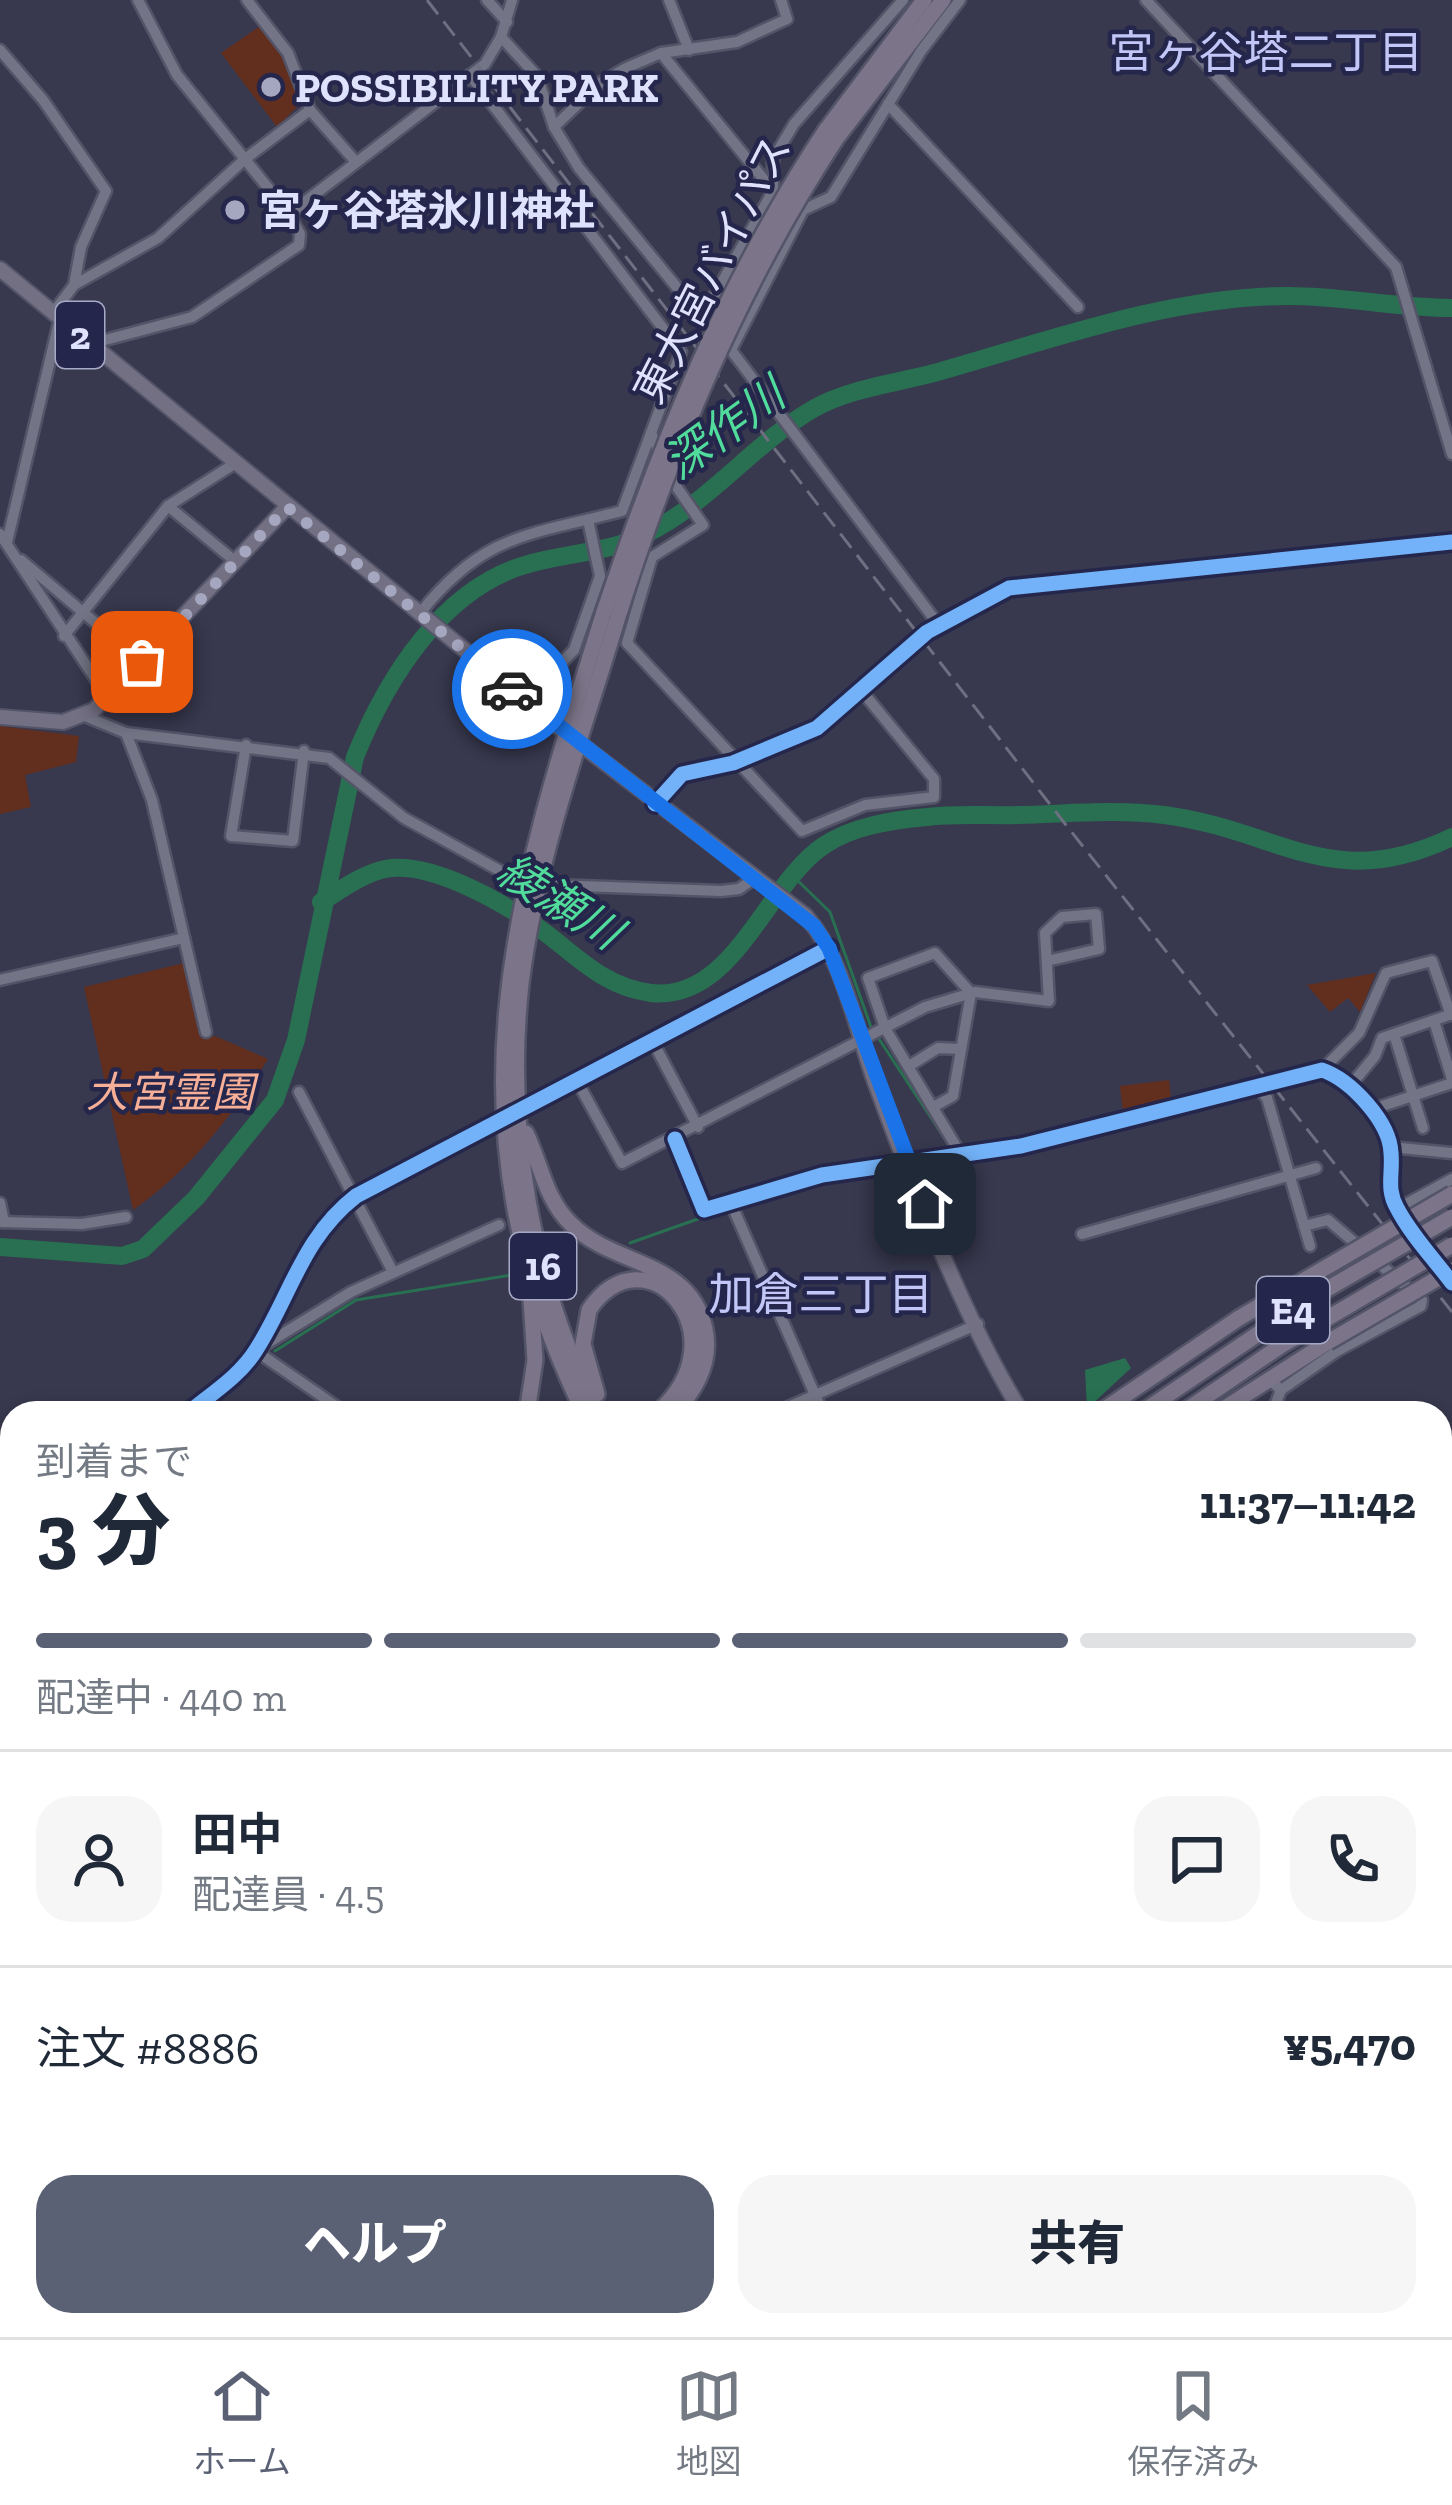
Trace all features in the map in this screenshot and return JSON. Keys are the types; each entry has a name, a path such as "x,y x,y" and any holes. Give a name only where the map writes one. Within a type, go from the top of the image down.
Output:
{"highway":[{"name":"東大宮バイパス","path":"572,738 610,616 722,341 831,135 924,0"},
{"name":"東大宮バイパス","path":"831,135 943,0"},
{"name":"16","path":"572,738 518,956 512,1200 531,1280 579,1401"},
{"name":"16","path":"514,1116 545,1275 570,1355 595,1401"},
{"path":"514,1116 550,1197 568,1222 595,1243 666,1273 697,1306 707,1337 704,1369 674,1401"},
{"path":"1117,1401 1239,1318 1452,1194"},
{"name":"E4","path":"1159,1401 1308,1300 1452,1217"},
{"name":"E4","path":"1199,1401 1282,1345 1452,1246"},
{"path":"1241,1401 1275,1384 1328,1342 1452,1270"},
{"path":"529,1401 535,1360 531,1280"},
{"path":"597,1401 586,1362 586,1320 603,1293 635,1281 655,1283 673,1294 693,1334 686,1378 671,1401"}],"main road":[{"name":"2","path":"0,269 572,738 794,905 829,948 874,1034 907,1164 1016,1401"},
{"path":"0,717 52,723 85,716 108,698 287,507"}],"street":[{"path":"90,344 192,317 299,244 300,234 289,214 177,74 139,0"},
{"path":"247,0 288,53 310,110 356,162"},
{"path":"487,0 507,22"},
{"path":"289,214 470,75 501,37 512,0"},
{"path":"669,0 688,50"},
{"path":"554,127 599,83 661,53 737,41 787,19 781,0"},
{"path":"501,37 537,76 554,127 579,168 702,318 772,191 773,159 794,124 903,0"},
{"path":"938,624 731,350 802,210 831,197 960,0"},
{"path":"1146,0 1396,267 1452,454"},
{"path":"0,50 44,100 106,191 81,247 74,284 57,315 4,538 19,558 142,662"},
{"path":"661,53 772,191 802,210"},
{"path":"423,614 466,565 494,545 622,511 681,352 470,75"},
{"path":"888,104 1078,307"},
{"path":"74,284 158,238 245,159 310,110"},
{"path":"742,247 769,271"},
{"path":"651,434 676,493 703,525 652,557 627,644 802,831 865,805 934,797 934,779 861,690"},
{"path":"64,636 168,506 235,464"},
{"path":"168,506 236,562"},
{"path":"526,700 574,650 600,576 588,520"},
{"path":"656,804 682,774 734,763 817,728 938,624 1024,583 1452,542"},
{"path":"19,558 27,581 108,698"},
{"path":"85,716 126,733 304,752 339,763 404,818 530,893 722,891 762,881"},
{"path":"126,733 152,800 206,1032"},
{"path":"246,745 231,836 293,841 304,752"},
{"path":"578,1081 622,1163 925,1007 971,993 1049,1001 1045,933 1062,917 1096,914 1099,949 1047,961"},
{"path":"0,980 184,938"},
{"path":"256,1351 303,1252 327,1220 356,1196 829,948"},
{"path":"960,1153 909,1066 874,1034 868,978 935,953 971,993"},
{"path":"675,1139 704,1210 822,1175 1059,1138 1322,1070 1359,1033 1386,973 1432,961 1452,1015 1382,1038 1350,1086"},
{"path":"934,1106 953,1096 971,993"},
{"path":"1370,1110 1452,1081 1434,1021"},
{"path":"1394,1034 1424,1128"},
{"path":"652,1040 698,1127"},
{"path":"909,1066 938,1048 961,1049"},
{"path":"1322,1070 1350,1086 1370,1110 1390,1147 1389,1188 1397,1209 1452,1283"},
{"path":"1255,1084 1267,1098 1310,1246"},
{"path":"299,1093 393,1272"},
{"path":"1390,1147 1452,1153"},
{"path":"1082,1234 1316,1168"},
{"path":"1397,1209 1452,1179"},
{"path":"730,1201 818,1401"},
{"path":"0,1203 2,1222 82,1225 126,1217"},
{"path":"1273,1401 1275,1384 1417,1310 1422,1300 1328,1220 1304,1226"},
{"path":"201,1401 256,1351 393,1272 499,1225"},
{"path":"800,1401 978,1324"},
{"path":"256,1351 330,1401"}],"green space":[{"name":"POSSIBILITY PARK","path":"260,26 284,55 302,102 277,127 221,53"},
{"path":"0,726 79,736 76,762 25,775 31,807 0,814"},
{"name":"大宮霊園","path":"184,963 202,1039 215,1036 268,1059 208,1141 133,1210 84,987"},
{"path":"1376,973 1360,1012 1348,998 1330,1012 1307,985"},
{"path":"1169,1080 1171,1099 1123,1113 1120,1086"}],"shaded area":[{"path":"1125,1358 1131,1368 1096,1401 1087,1401 1085,1370"}],"waterway":[{"name":"深作川","path":"0,1247 122,1256 143,1249 196,1198 275,1100 296,1040 355,757 402,667 422,639 472,591 532,563 646,534 690,507 791,423 856,391 1109,322 1199,304 1289,296 1452,308"},
{"name":"綾瀬川","path":"321,902 376,871 424,871 509,909 605,978 651,993 680,991 704,979 746,938 802,864 847,833 887,822 950,815 1145,813 1205,823 1306,853 1372,860 1410,853 1452,837"},
{"path":"793,876 830,912 871,1027 951,1148"},
{"path":"630,1243 726,1209"},
{"path":"275,1351 356,1300 512,1275"}],"railway":[{"path":"427,0 1066,825 1452,1312"}],"cycle path":[{"path":"655,804 682,774 733,763 817,728 927,632 1009,588 1452,542"},
{"path":"203,1401 249,1359 310,1249 356,1196 829,948"},
{"path":"675,1139 704,1210 822,1175 1021,1146 1322,1070 1345,1083 1384,1128 1394,1201 1452,1283"}],"way so far":[{"path":"142,662 287,507 512,689"}],"place":[{"name":"POSSIBILITY PARK","path":"271,87"},
{"name":"宮ヶ谷塔氷川神社","path":"235,210"}],"district":[{"name":"宮ヶ谷塔二丁目","path":"1266,52"},
{"name":"加倉三丁目","path":"821,1294"}],"route":[{"path":"512,689 656,804 794,905 824,938 875,1083 925,1204"}]}
